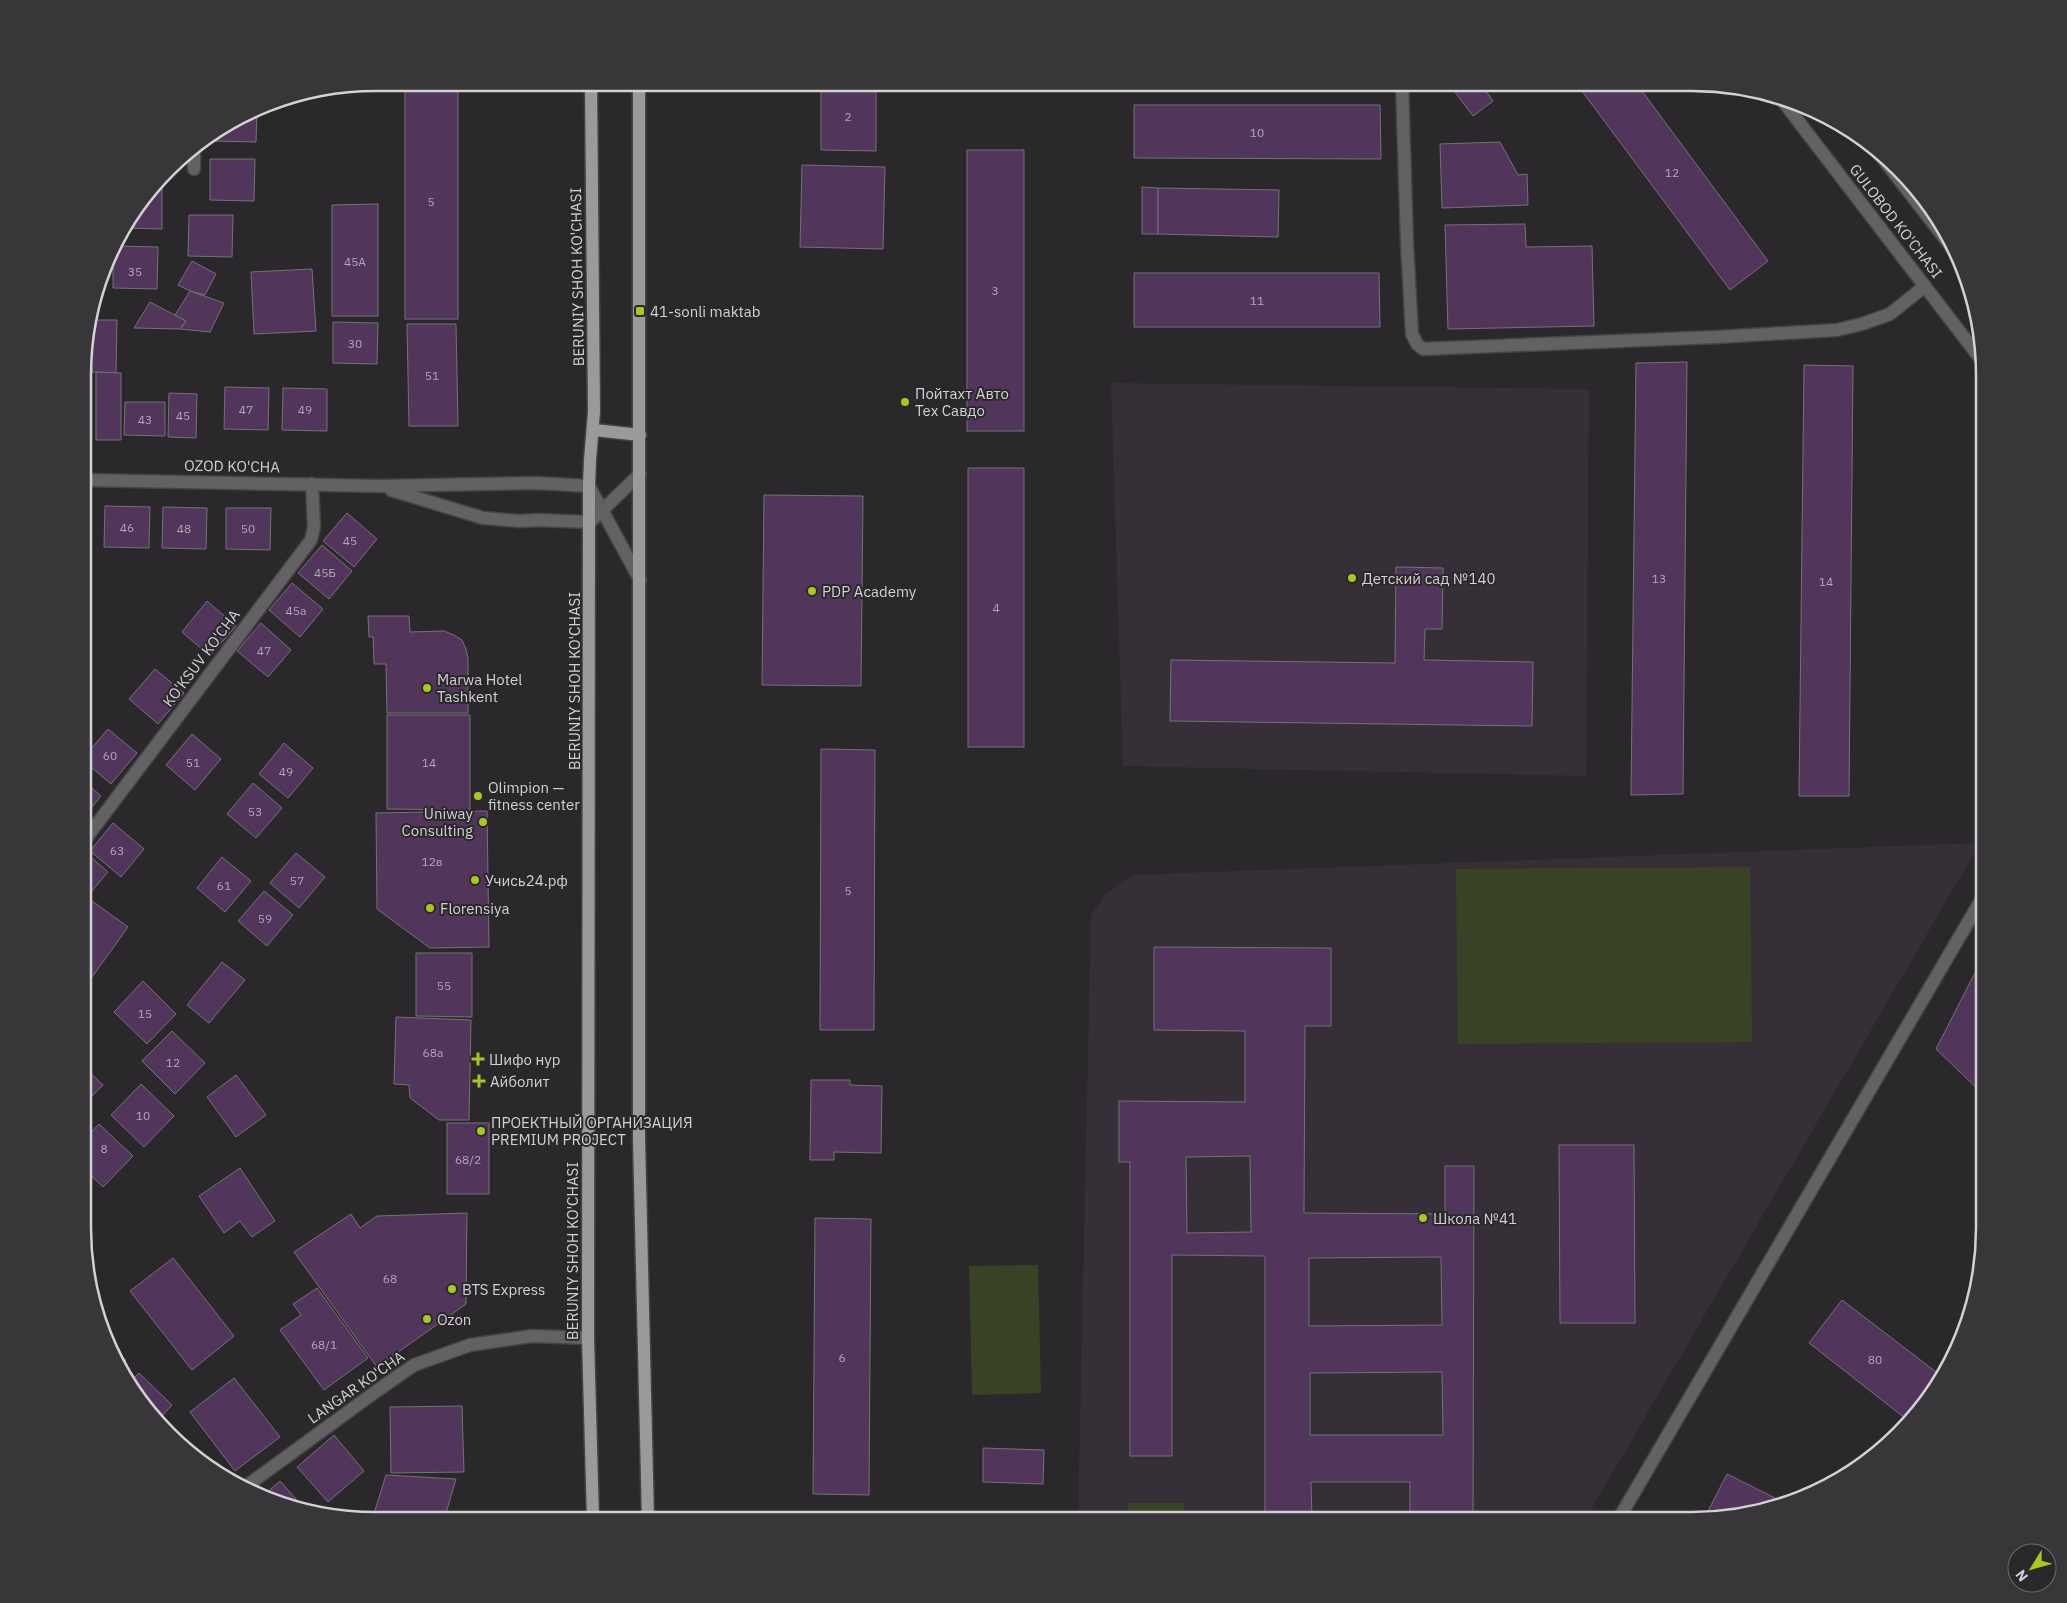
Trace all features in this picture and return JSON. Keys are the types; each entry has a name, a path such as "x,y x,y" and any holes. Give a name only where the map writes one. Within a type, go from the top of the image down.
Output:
{"main road":[{"name":"BERUNIY SHOH KO'CHASI","path":"591,91 594,430 589,486 588,1338 592,1512"},
{"path":"639,91 639,1139 648,1512"},
{"path":"594,430 640,435"}],"street":[{"path":"1402,91 1412,334 1417,344 1423,349 1837,330 1890,314 1925,286"},
{"name":"GULOBOD KO'CHASI","path":"1788,108 1974,351"},
{"path":"194,157 194,169"},
{"path":"590,522 640,474"},
{"name":"OZOD KO'CHA","path":"91,480 379,486 536,483 589,486"},
{"name":"KO'KSUV KO'CHA","path":"91,832 310,540 314,528 312,484"},
{"name":"OZOD KO'CHA","path":"379,486 483,518 519,521 590,522"},
{"path":"589,486 640,580"},
{"path":"1623,1512 1976,909"},
{"name":"LANGAR KO'CHA","path":"251,1483 414,1365 470,1345 532,1336 588,1338"}],"shaded area":[{"name":"Детский сад №140","path":"1111,383 1589,389 1586,776 1123,766"},
{"name":"Школа №41","path":"1976,843 1976,850 1590,1512 1078,1512 1091,915 1105,895 1132,875"}],"green space":[{"path":"1750,867 1752,1042 1458,1044 1456,869"},
{"path":"1038,1265 1041,1393 972,1395 969,1266"},
{"path":"1128,1503 1184,1503 1184,1512 1128,1512"}],"building":[{"path":"405,91 458,91 458,319 405,319"},
{"path":"821,91 876,91 876,151 821,150"},
{"path":"1486,91 1493,101 1473,116 1455,92"},
{"path":"1582,91 1642,91 1768,261 1730,290"},
{"path":"1134,105 1380,105 1381,159 1134,158"},
{"path":"257,118 256,142 215,141 233,129"},
{"path":"1500,142 1518,175 1527,174 1528,205 1442,208 1440,144"},
{"path":"967,150 1024,150 1024,431 967,431"},
{"path":"210,159 255,159 254,201 210,200"},
{"path":"802,165 885,167 883,249 800,247"},
{"path":"1142,187 1158,188 1158,234 1142,234"},
{"path":"162,188 162,229 132,228"},
{"path":"1158,188 1279,190 1278,237 1158,234"},
{"path":"378,204 378,316 332,316 332,205"},
{"path":"189,215 233,215 232,257 188,256"},
{"path":"1525,224 1526,247 1592,246 1594,326 1448,329 1445,225"},
{"path":"123,246 158,247 157,289 113,288 113,267"},
{"path":"192,261 216,274 205,295 178,285"},
{"path":"312,269 316,331 254,334 251,272"},
{"path":"1134,273 1379,273 1380,327 1134,327"},
{"path":"190,291 224,303 210,332 180,329 186,321 175,315"},
{"path":"150,302 186,321 180,329 134,328"},
{"path":"97,320 117,320 116,373 92,372"},
{"path":"333,322 378,323 377,364 333,363"},
{"path":"407,324 456,324 458,426 409,426"},
{"path":"1687,362 1683,794 1631,795 1636,363"},
{"path":"1804,365 1853,366 1849,796 1799,796"},
{"path":"96,372 121,373 121,440 96,440"},
{"path":"225,387 269,388 268,430 224,429"},
{"path":"283,388 327,389 327,431 282,430"},
{"path":"169,393 197,394 196,438 168,437"},
{"path":"125,402 165,402 165,436 124,435"},
{"path":"968,468 1024,468 1024,747 968,747"},
{"name":"PDP Academy","path":"764,495 863,496 861,686 762,685"},
{"path":"105,506 150,507 149,548 104,547"},
{"path":"163,507 207,508 206,549 162,548"},
{"path":"226,508 271,508 270,550 226,549"},
{"path":"347,513 377,539 354,567 323,541"},
{"path":"322,545 352,571 329,599 298,573"},
{"path":"1396,567 1443,568 1442,629 1425,629 1424,660 1533,662 1532,726 1170,721 1171,660 1395,663"},
{"path":"292,583 323,609 300,637 269,610"},
{"path":"207,601 236,626 210,656 182,632"},
{"name":"Marwa Hotel Tashkent","path":"368,616 409,616 410,632 444,631 462,640 468,658 468,713 387,713 386,664 374,664 373,637 369,637"},
{"path":"261,623 291,650 268,677 237,651"},
{"path":"155,669 184,693 158,724 129,699"},
{"path":"387,715 470,715 470,810 387,809"},
{"path":"108,729 137,753 111,784 91,767 91,749"},
{"path":"192,734 221,759 195,790 166,765"},
{"path":"284,743 313,768 288,798 259,774"},
{"path":"821,749 875,750 874,1030 820,1030"},
{"path":"253,783 282,808 256,838 227,814"},
{"path":"91,787 101,796 91,808"},
{"path":"487,811 489,947 430,948 377,909 376,813"},
{"path":"113,823 144,849 121,877 91,852"},
{"path":"296,853 325,877 299,908 270,883"},
{"path":"91,857 108,872 91,892"},
{"path":"222,857 251,881 225,912 197,888"},
{"path":"264,891 293,915 267,946 238,921"},
{"path":"91,900 128,927 91,979"},
{"path":"1154,947 1331,948 1331,1026 1305,1026 1304,1213 1445,1214 1445,1166 1474,1166 1473,1512 1410,1512 1410,1482 1311,1482 1312,1512 1265,1512 1265,1256 1172,1255 1172,1456 1130,1456 1130,1162 1119,1162 1119,1101 1245,1102 1245,1031 1154,1030","holes":["1250,1156 1251,1232 1187,1233 1186,1157","1441,1257 1442,1325 1309,1326 1309,1258","1442,1372 1443,1435 1310,1435 1310,1373"]},
{"path":"416,953 472,953 472,1017 416,1016"},
{"path":"222,962 245,980 209,1023 187,1005"},
{"path":"1976,971 1976,1087 1936,1049"},
{"path":"143,981 176,1014 147,1044 114,1012"},
{"path":"396,1017 471,1020 469,1120 439,1120 410,1098 409,1085 394,1084"},
{"path":"172,1031 205,1063 175,1094 142,1061"},
{"path":"91,1074 103,1085 91,1097"},
{"path":"236,1075 266,1115 236,1137 207,1097"},
{"path":"811,1080 850,1080 850,1085 882,1086 881,1153 834,1152 834,1160 810,1160"},
{"path":"141,1084 174,1116 144,1147 111,1115"},
{"path":"447,1123 489,1123 489,1194 447,1194"},
{"path":"99,1124 133,1156 103,1187 91,1176 91,1132"},
{"path":"1559,1145 1634,1145 1635,1323 1560,1323"},
{"path":"240,1168 275,1221 252,1237 240,1221 224,1233 199,1196"},
{"path":"467,1213 466,1304 377,1367 294,1252 351,1214 360,1228 377,1216"},
{"path":"815,1218 871,1219 869,1495 813,1494"},
{"path":"173,1258 234,1336 192,1370 130,1291"},
{"path":"317,1288 368,1358 324,1390 280,1330 301,1315 293,1304"},
{"path":"1842,1300 1936,1372 1903,1417 1809,1343"},
{"path":"139,1373 172,1405 162,1415 150,1401 134,1378"},
{"path":"234,1378 280,1437 235,1471 190,1412"},
{"path":"462,1406 464,1472 391,1473 390,1407"},
{"path":"334,1435 364,1471 328,1502 297,1467"},
{"path":"983,1448 1044,1450 1043,1484 983,1482"},
{"path":"1727,1474 1777,1499 1747,1506 1708,1511"},
{"path":"386,1475 456,1479 446,1512 374,1512"},
{"path":"280,1481 298,1501 284,1497 269,1491"}],"place":[{"name":"41-sonli maktab","path":"640,311"},
{"name":"Пойтахт Авто Тех Савдо","path":"905,402"},
{"name":"Детский сад №140","path":"1352,578"},
{"name":"PDP Academy","path":"812,591"},
{"name":"Marwa Hotel Tashkent","path":"427,688"},
{"name":"Olimpion — fitness center","path":"478,796"},
{"name":"Uniway Consulting","path":"483,822"},
{"name":"Учись24.рф","path":"475,880"},
{"name":"Florensiya","path":"430,908"},
{"name":"Шифо нур","path":"478,1059"},
{"name":"Айболит","path":"479,1081"},
{"name":"ПРОЕКТНЫЙ ОРГАНИЗАЦИЯ PREMIUM PROJECT","path":"481,1131"},
{"name":"Школа №41","path":"1423,1218"},
{"name":"BTS Express","path":"452,1289"},
{"name":"Ozon","path":"427,1319"}]}
